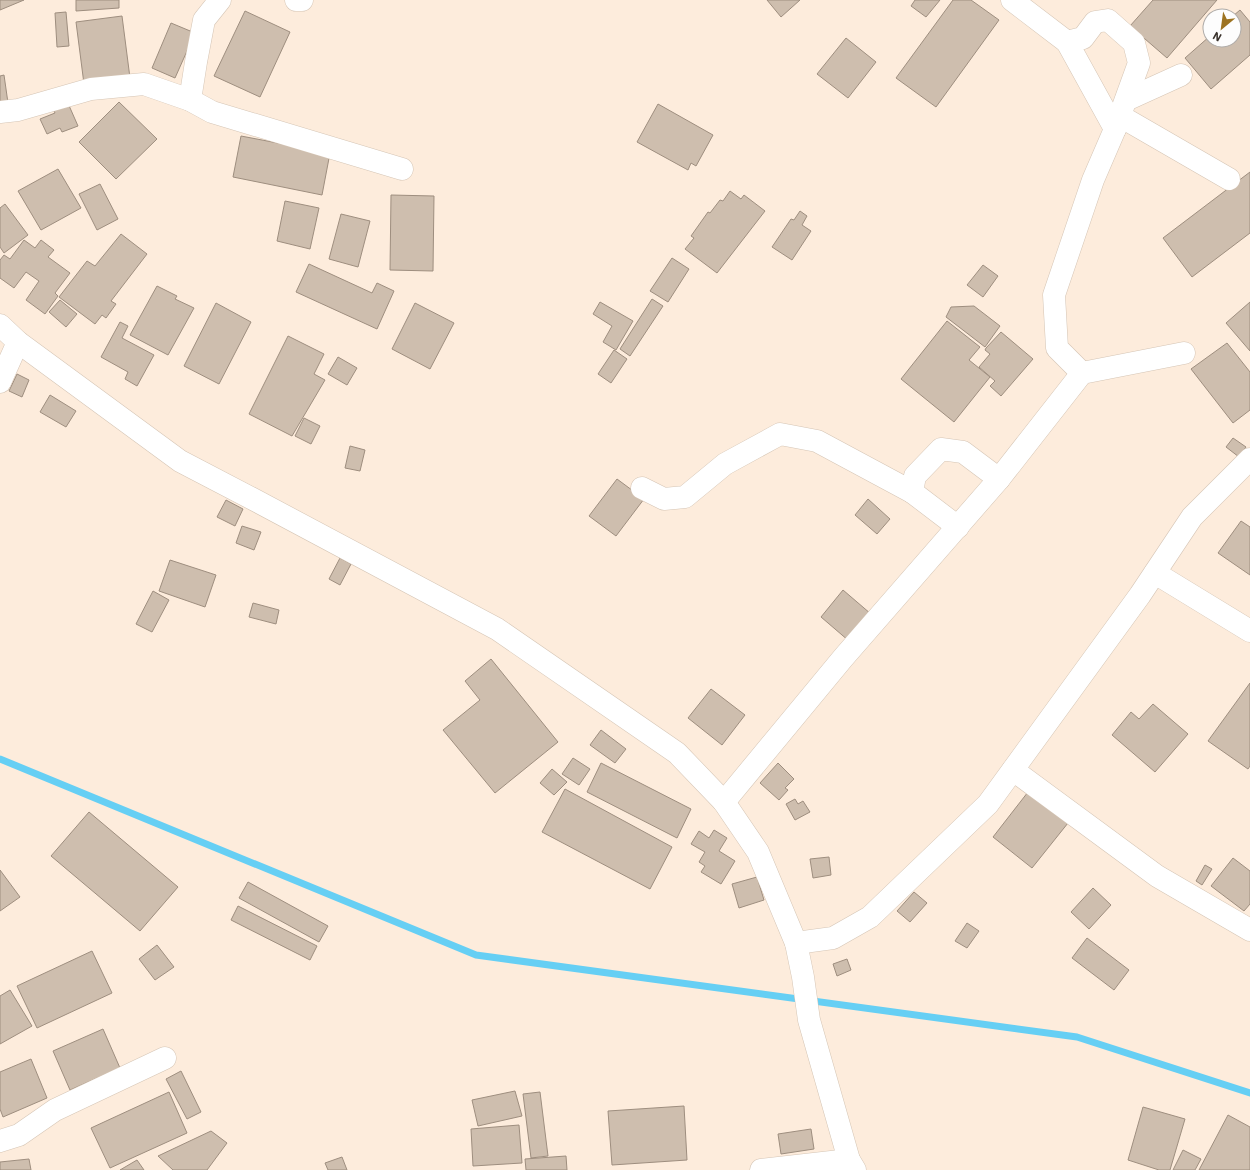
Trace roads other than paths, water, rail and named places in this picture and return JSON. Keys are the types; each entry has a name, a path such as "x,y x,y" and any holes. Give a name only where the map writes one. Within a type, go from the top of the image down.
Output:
{"street":[{"path":"190,100 204,20 220,0"},
{"path":"296,0 302,0"},
{"path":"1012,0 1067,42 1120,115 1229,179"},
{"path":"1067,42 1083,38 1096,22 1108,20 1134,43 1139,63 1120,115 1092,180 1054,295 1057,348 1082,373"},
{"path":"1120,115 1181,75"},
{"path":"0,112 18,110 91,89 144,84 190,100 212,112 402,169"},
{"path":"0,325 18,342 180,461 497,629 677,753 724,802 758,852 796,943 804,977 809,1020 852,1165 761,1170"},
{"path":"0,382 18,342"},
{"path":"724,802 843,658 999,479 1082,373 1184,353"},
{"path":"642,488 664,499 685,497 725,464 780,434 817,441 912,492 958,527"},
{"path":"912,492 915,476 941,449 963,452 999,479"},
{"path":"796,943 833,938 870,916 988,804 1140,595 1192,517 1250,460"},
{"path":"1155,573 1250,631"},
{"path":"1013,770 1157,876 1250,930"},
{"path":"0,1141 19,1135 55,1110 165,1058"}],"waterway":[{"path":"0,759 476,955 1077,1037 1250,1093"}]}
